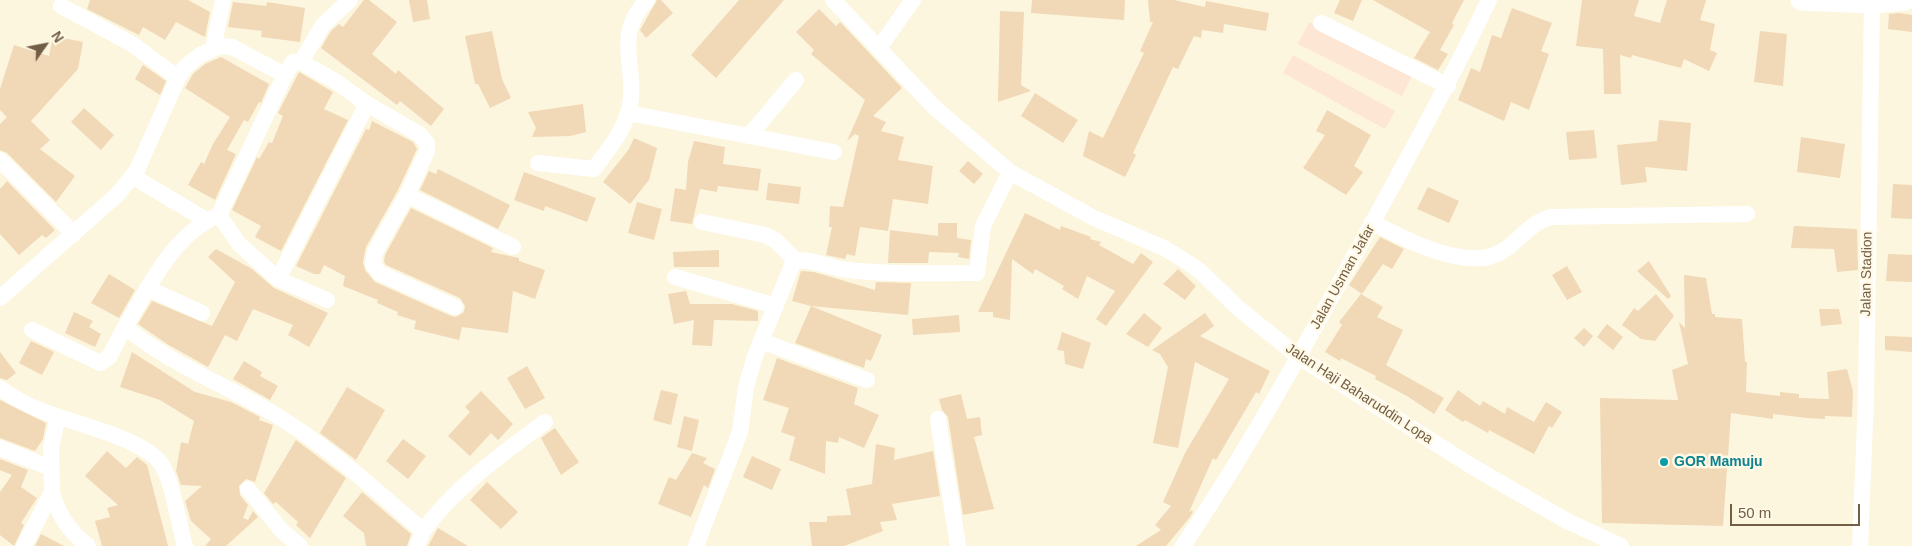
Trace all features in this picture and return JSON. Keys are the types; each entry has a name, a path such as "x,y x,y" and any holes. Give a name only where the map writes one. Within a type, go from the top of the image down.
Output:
{"street":[{"path":"213,49 223,0"},
{"path":"301,62 323,25 350,0"},
{"path":"538,163 594,169 622,128 628,113 631,81 627,35 637,10 647,0"},
{"name":"Jalan Haji Baharuddin Lopa","path":"833,0 934,107 1010,172 1094,218 1164,248 1184,260 1200,271 1238,308 1299,357 1473,468 1567,521 1621,546"},
{"path":"879,48 913,0"},
{"name":"Jalan Usman Jafar","path":"1183,546 1229,477 1299,357 1448,86 1490,0"},
{"path":"1801,0 1905,0"},
{"name":"Jalan Stadion","path":"1860,546 1866,388 1872,1"},
{"path":"61,6 132,44 178,78"},
{"path":"1321,23 1448,86"},
{"path":"0,298 118,194 132,176 155,134 178,78 185,67 220,46 232,47 285,75"},
{"path":"32,330 100,363 109,357 147,288 176,248 212,218 293,62 301,62 335,81 367,104 415,132 426,143 424,160 408,195 375,252 373,264 379,273 455,307"},
{"path":"749,136 796,80"},
{"path":"278,279 367,104"},
{"path":"628,113 834,152"},
{"path":"0,160 74,234"},
{"path":"796,261 802,260 840,269 885,273 977,273 983,226 1010,172"},
{"path":"132,176 212,218 278,279 326,300"},
{"path":"408,195 513,247"},
{"path":"1372,222 1403,239 1451,255 1475,258 1491,256 1502,252 1527,229 1550,216 1747,214"},
{"path":"702,222 766,235 775,240 796,261"},
{"path":"696,546 740,432 746,387 761,341 796,261"},
{"path":"675,277 776,306"},
{"path":"147,288 202,313"},
{"path":"125,327 147,345 281,418 349,467 420,538 438,511 483,469 545,422"},
{"path":"761,341 867,380"},
{"path":"0,388 17,400 58,417 94,427 153,453 167,477 184,546"},
{"path":"58,417 51,447 52,492 56,509 65,524 88,546"},
{"path":"938,419 958,546"},
{"path":"0,448 51,468"},
{"path":"248,489 282,530 300,546"},
{"path":"24,546 52,492"}],"shaded area":[{"path":"1309,22 1413,74 1402,96 1298,44"},
{"path":"1293,55 1395,111 1385,129 1283,73"}],"building":[{"path":"90,0 188,0 210,12 205,37 176,22 165,40 143,27 139,35 87,9"},
{"path":"364,0 369,0 397,22 372,54 396,74 398,70 444,109 431,126 400,101 397,105 321,48 331,31 339,24 343,27"},
{"path":"409,0 427,0 430,19 413,22"},
{"path":"657,0 661,0 673,13 646,38 640,30"},
{"path":"739,0 784,0 716,78 691,55"},
{"path":"1032,0 1125,0 1124,20 1031,13"},
{"path":"1148,0 1174,0 1205,7 1206,1 1269,13 1266,31 1224,24 1223,33 1202,30 1201,38 1194,36 1178,69 1173,67 1133,153 1136,155 1125,177 1083,156 1089,131 1103,138 1144,53 1140,51 1153,22 1150,22"},
{"path":"1340,0 1362,0 1353,21 1334,13"},
{"path":"1373,0 1464,0 1452,23 1454,25 1440,50 1448,54 1438,70 1414,58 1430,32"},
{"path":"1582,0 1639,0 1634,16 1660,23 1667,0 1706,0 1700,20 1715,24 1710,50 1717,53 1709,71 1684,59 1681,68 1632,55 1631,58 1620,55 1621,94 1604,94 1603,49 1576,46"},
{"path":"233,2 266,6 267,2 305,8 300,42 261,37 262,31 228,27"},
{"path":"1512,8 1552,23 1541,51 1549,54 1529,110 1511,102 1504,121 1458,100 1471,68 1480,72 1492,35 1501,38"},
{"path":"819,9 836,26 840,22 902,88 873,116 886,122 881,131 904,137 898,160 933,166 928,204 893,199 888,231 860,227 855,256 847,254 845,259 826,255 832,227 829,227 830,206 843,207 859,136 855,134 847,141 865,100 811,54 814,50 796,32"},
{"path":"1000,11 1024,12 1021,85 1031,91 998,102"},
{"path":"1889,14 1912,15 1912,32 1888,29"},
{"path":"492,31 502,79 511,98 490,108 478,84 475,84 465,36"},
{"path":"1760,31 1787,34 1783,86 1754,82"},
{"path":"53,36 83,42 78,69 31,121 50,140 40,149 75,176 56,202 7,153 0,150 0,124 7,117 0,110 0,89 14,45 49,56"},
{"path":"221,57 269,84 261,103 259,102 248,122 244,120 227,150 236,154 215,200 188,185 201,162 204,164 213,144 230,117 185,88 193,74 205,64"},
{"path":"143,65 166,81 160,95 135,79"},
{"path":"299,72 333,92 324,109 348,120 281,251 255,237 261,226 232,210 257,157 259,159 269,142 272,143 283,116 278,113"},
{"path":"1035,93 1078,120 1063,143 1021,116"},
{"path":"583,104 586,132 570,136 532,137 536,128 528,112"},
{"path":"84,108 114,135 101,150 71,122"},
{"path":"1327,110 1371,135 1354,166 1363,172 1346,195 1303,168 1325,135 1316,131"},
{"path":"1659,120 1691,123 1687,171 1645,167 1647,182 1621,185 1617,145 1657,141"},
{"path":"372,121 413,142 417,149 398,190 366,247 363,262 365,270 375,282 451,316 456,317 464,312 465,306 460,298 386,265 384,262 385,255 411,208 493,248 491,252 519,258 519,261 545,270 535,299 513,291 508,333 462,327 459,340 414,329 416,321 397,315 398,312 377,303 378,300 343,286 345,276 324,265 320,274 314,274 296,266 366,129 369,130"},
{"path":"1594,130 1597,158 1569,160 1566,132"},
{"path":"1801,137 1845,144 1840,178 1797,172"},
{"path":"634,138 657,148 649,180 630,204 603,182 629,149"},
{"path":"694,141 725,147 723,164 761,169 758,191 718,186 717,192 700,189 692,224 670,221 675,188 686,190 688,162"},
{"path":"968,161 983,174 974,184 959,171"},
{"path":"438,169 510,205 498,229 420,190 429,171 436,174"},
{"path":"524,172 596,198 587,222 545,206 544,211 514,200"},
{"path":"7,181 55,230 46,238 42,235 19,255 0,234 0,189"},
{"path":"768,183 801,187 799,204 766,200"},
{"path":"1893,184 1912,185 1912,219 1891,218"},
{"path":"1428,187 1459,201 1449,223 1417,209"},
{"path":"637,202 662,209 654,240 628,233"},
{"path":"1025,213 1060,230 1061,226 1091,237 1090,239 1101,242 1099,245 1133,264 1141,253 1153,262 1106,326 1096,319 1115,291 1087,276 1078,299 1062,289 1064,286 1035,269 1033,274 1012,259 1010,320 993,317 993,312 978,312"},
{"path":"938,223 957,223 957,238 971,240 969,259 958,257 959,253 929,252 928,263 888,263 890,230 938,236"},
{"path":"1794,226 1857,229 1858,270 1837,272 1834,249 1791,248"},
{"path":"1380,237 1404,249 1392,269 1383,264 1362,294 1349,285"},
{"path":"216,249 252,269 274,288 328,313 309,347 288,335 293,325 253,309 237,341 225,335 208,367 167,344 138,324 152,301 212,326 235,282 208,257"},
{"path":"719,250 719,267 674,267 673,252"},
{"path":"1888,254 1912,255 1912,282 1886,281"},
{"path":"1649,261 1671,296 1668,299 1637,271"},
{"path":"1567,266 1582,292 1567,300 1552,275"},
{"path":"1178,269 1196,286 1185,300 1163,284"},
{"path":"801,271 814,272 875,290 876,282 911,283 908,315 811,306 792,301"},
{"path":"109,274 135,290 119,318 91,303"},
{"name":"GOR Mamuju","path":"1684,275 1706,278 1712,314 1715,314 1715,317 1742,319 1745,362 1747,362 1746,392 1780,396 1780,392 1799,394 1799,398 1829,399 1827,372 1847,369 1853,391 1852,417 1825,416 1825,419 1773,414 1773,419 1731,413 1723,526 1602,523 1600,398 1678,400 1672,370 1688,364 1679,322 1685,328"},
{"path":"686,291 690,304 732,304 758,311 758,321 714,320 712,346 692,345 694,320 674,324 668,294"},
{"path":"1361,294 1383,307 1377,317 1403,330 1386,365 1444,398 1434,414 1407,396 1375,379 1376,376 1341,358 1340,361 1325,352 1342,325 1339,322"},
{"path":"1656,294 1674,316 1655,341 1641,339 1622,325 1634,308 1638,311"},
{"path":"811,306 882,335 871,361 866,359 864,368 795,343"},
{"path":"1819,309 1839,309 1842,324 1821,326"},
{"path":"74,312 93,321 89,327 101,334 95,347 65,333"},
{"path":"1144,313 1162,328 1148,347 1126,334"},
{"path":"1205,313 1214,326 1200,336 1270,371 1259,394 1256,392 1216,460 1213,458 1189,512 1192,510 1193,512 1190,517 1166,546 1136,546 1161,530 1155,525 1171,506 1163,502 1185,453 1229,379 1195,362 1178,448 1153,443 1168,367 1160,354 1152,350"},
{"path":"959,315 960,332 913,335 912,319"},
{"path":"1607,324 1623,337 1613,350 1597,337"},
{"path":"1584,328 1593,336 1584,347 1574,338"},
{"path":"1062,332 1091,343 1083,369 1065,364 1064,351 1057,350"},
{"path":"1885,336 1912,337 1912,352 1885,350"},
{"path":"31,341 54,352 42,375 19,363"},
{"path":"0,352 16,373 7,380 0,378"},
{"path":"132,352 195,392 231,402 260,417 259,420 273,425 255,482 246,479 239,486 240,495 248,505 243,518 248,520 253,511 258,517 226,546 205,546 211,539 191,521 185,501 202,486 181,485 176,471 181,442 188,444 194,421 160,400 120,387"},
{"path":"777,358 858,388 854,404 879,415 864,448 839,437 838,443 826,441 825,474 789,460 795,437 781,432 789,408 763,400"},
{"path":"244,361 262,372 260,376 278,386 270,400 233,379"},
{"path":"527,366 545,398 525,409 507,378"},
{"path":"347,387 385,410 356,460 320,433"},
{"path":"661,390 678,394 671,425 653,420"},
{"path":"1458,390 1480,406 1483,401 1505,414 1507,407 1534,422 1546,402 1562,412 1552,428 1549,426 1534,454 1489,430 1488,433 1465,420 1463,422 1445,410"},
{"path":"481,391 513,424 498,440 491,433 470,456 448,436 470,412 465,407"},
{"path":"961,394 967,419 980,417 982,435 974,437 994,509 963,515 948,417 942,410 939,399"},
{"path":"0,400 46,423 43,439 35,451 0,438"},
{"path":"684,416 699,420 692,451 677,447"},
{"path":"555,428 579,462 561,475 541,438"},
{"path":"403,439 426,456 408,479 386,461"},
{"path":"296,440 346,478 310,538 296,525 298,522 276,502 273,504 264,493"},
{"path":"876,444 895,448 894,460 933,451 940,496 892,504 897,520 880,522 883,531 844,546 812,546 809,522 827,522 827,516 851,515 846,489 872,484"},
{"path":"107,451 126,468 137,457 147,465 168,546 102,546 95,521 110,517 107,508 118,505 85,476"},
{"path":"692,453 707,458 703,463 715,469 708,488 704,485 691,517 658,504 669,477 676,480"},
{"path":"752,456 781,469 772,490 743,477"},
{"path":"0,459 28,470 21,487 37,498 21,523 24,525 14,546 0,535 0,492 12,475 0,470"},
{"path":"487,482 518,512 501,529 470,500"},
{"path":"362,492 411,534 407,546 366,546 364,533 343,516"},
{"path":"438,528 468,546 428,546"},
{"path":"41,534 64,546 35,546"}],"place":[{"name":"GOR Mamuju","path":"1664,462"}]}
